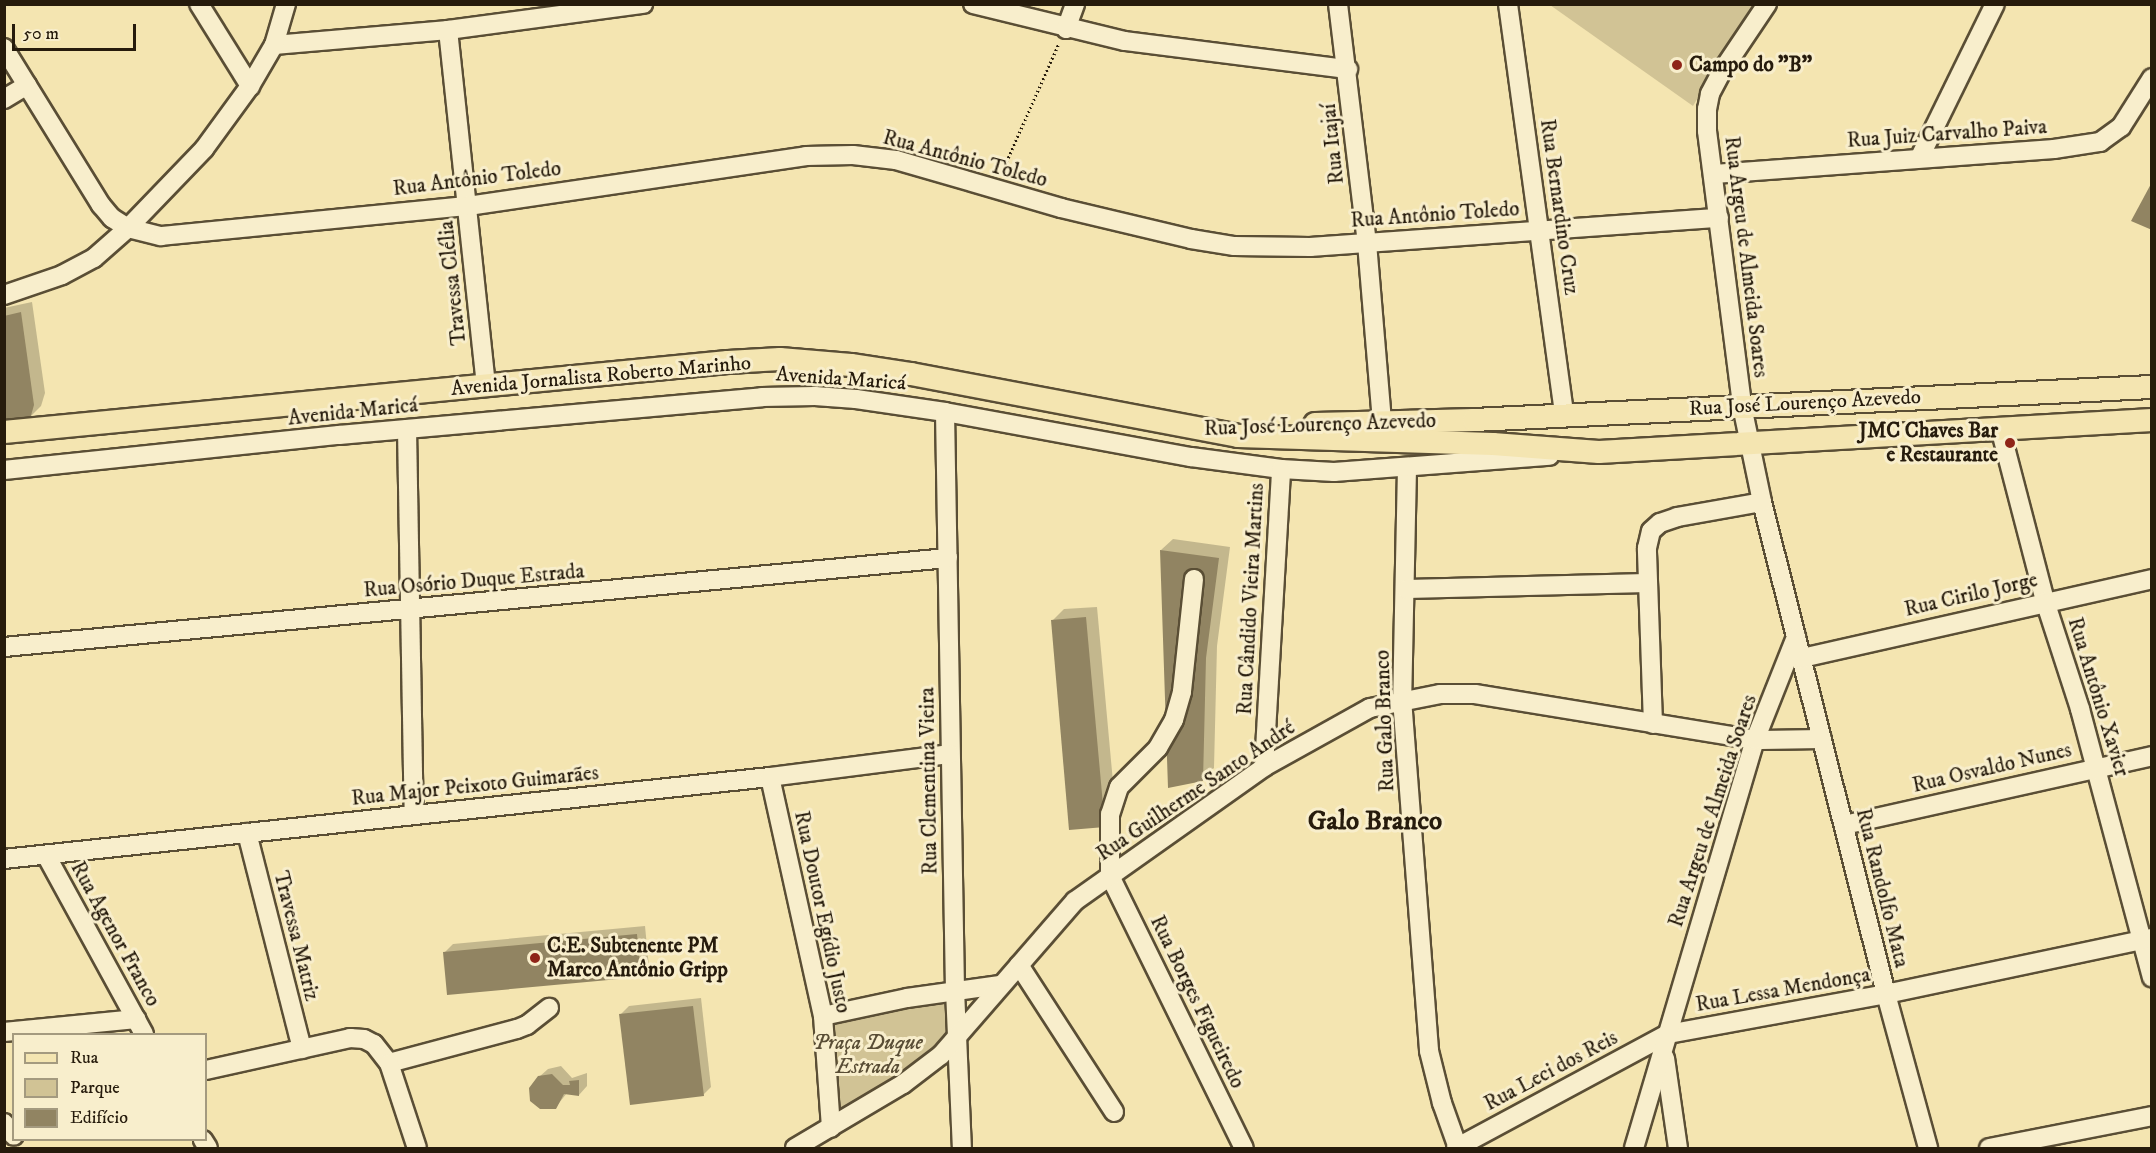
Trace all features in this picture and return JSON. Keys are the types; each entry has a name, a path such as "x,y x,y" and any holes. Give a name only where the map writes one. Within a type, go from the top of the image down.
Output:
{"main road":[{"name":"Avenida Jornalista Roberto Marinho","path":"4,432 728,362 780,359 851,365 911,375 1194,428"},
{"name":"Rua José Lourenço Azevedo","path":"1194,428 1382,423 2151,387"},
{"name":"Rua José Lourenço Azevedo","path":"1194,428 1238,436 1493,444 1599,452 2151,420"}],"street":[{"path":"199,4 250,86"},
{"path":"4,295 62,275 86,262 128,228 204,149 250,86 274,45 286,4"},
{"path":"274,45 448,30 557,10 643,4"},
{"path":"974,4 1066,29 1125,41 1348,69"},
{"path":"1066,29 1075,4"},
{"name":"Rua Itajaí","path":"1338,4 1348,69 1367,243 1382,423"},
{"name":"Rua Bernardino Cruz","path":"1508,4 1564,415"},
{"name":"Rua Argeu de Almeida Soares","path":"1634,1149 1665,1053 1668,1034 1755,740 1796,637 1762,502 1742,406 1707,131 1710,94 1734,51 1767,4"},
{"path":"1920,158 1995,4"},
{"name":"Travessa Clélia","path":"448,30 486,387"},
{"path":"4,48 101,205 112,218 128,228"},
{"name":"Rua Juiz Carvalho Paiva","path":"1714,174 2054,149 2100,142 2121,127 2151,78"},
{"path":"4,99 27,86"},
{"name":"Rua Antônio Toledo","path":"128,228 161,236 468,206 806,156 853,155 896,160 1061,208 1191,239 1234,246 1310,247 1719,218"},
{"name":"Avenida Maricá","path":"4,470 407,429 762,397 856,399 945,412 1191,457 1281,469 1334,472 1599,452"},
{"name":"Rua Clementina Vieira","path":"945,412 955,990 962,1149"},
{"name":"Rua Antônio Xavier","path":"2000,428 2045,601 2147,939 2151,978"},
{"path":"407,429 414,815"},
{"name":"Rua Galo Branco","path":"1407,468 1402,699 1429,1051 1442,1103 1457,1148"},
{"name":"Rua Cândido Vieira Martins","path":"1264,767 1281,469"},
{"path":"1653,724 1647,548 1651,531 1660,523 1677,517 1762,502"},
{"name":"Rua Osório Duque Estrada","path":"4,647 948,558"},
{"path":"1110,876 1110,814 1119,787 1158,748 1174,720 1182,692 1194,579"},
{"name":"Rua Cirilo Jorge","path":"1802,658 2045,601 2151,579"},
{"path":"1406,588 1648,583"},
{"name":"Rua Randolfo Mata","path":"1796,637 1886,994 1928,1149"},
{"name":"Rua Guilherme Santo André","path":"795,1149 903,1083 941,1055 1075,901 1264,767 1370,708 1402,699 1440,694 1475,693 1755,740 1822,740"},
{"name":"Rua Major Peixoto Guimarães","path":"4,859 770,777 950,754"},
{"name":"Rua Osvaldo Nunes","path":"1844,825 2151,756"},
{"name":"Rua Doutor Egídio Justo","path":"770,777 823,1016 831,1128"},
{"name":"Travessa Matriz","path":"247,833 302,1049"},
{"name":"Rua Agenor Franco","path":"46,855 140,1027"},
{"name":"Rua Borges Figueiredo","path":"1110,876 1244,1149"},
{"name":"Rua Lessa Mendonça","path":"1668,1034 1886,994 2147,939"},
{"path":"1019,965 1114,1112"},
{"path":"823,1016 955,990 1000,985"},
{"path":"389,1063 518,1029 549,1008"},
{"path":"4,1032 140,1027"},
{"name":"Rua Leci dos Reis","path":"1457,1148 1668,1034"},
{"path":"207,1070 350,1038 364,1039 374,1044 389,1063 417,1149"},
{"path":"1665,1053 1678,1149"},
{"path":"1989,1149 2151,1116"}],"path":[{"path":"995,187 1066,29"}],"green space":[{"name":"Campo do \"B\"","path":"1550,5 1752,5 1693,106"},
{"name":"Praça Duque Estrada","path":"955,990 957,1038 831,1128 823,1021"}],"building":[{"path":"2152,182 2152,230 2131,221"},
{"path":"21,312 34,405 30,419 4,421 4,316"},
{"path":"1160,550 1219,558 1206,658 1203,781 1168,788"},
{"path":"1086,617 1105,827 1069,830 1051,620"},
{"path":"637,934 641,977 447,995 443,952"},
{"path":"693,1006 704,1096 630,1105 619,1014"},
{"path":"552,1074 563,1085 570,1085 569,1081 579,1080 579,1096 564,1094 556,1109 540,1109 530,1101 529,1088 538,1076"}],"place":[{"name":"Campo do \"B\"","path":"1677,65"},
{"name":"JMC Chaves Bar e Restaurante","path":"2010,443"},
{"name":"C.E. Subtenente PM Marco Antônio Gripp","path":"535,958"}],"district":[{"name":"Galo Branco","path":"1375,822"}]}
